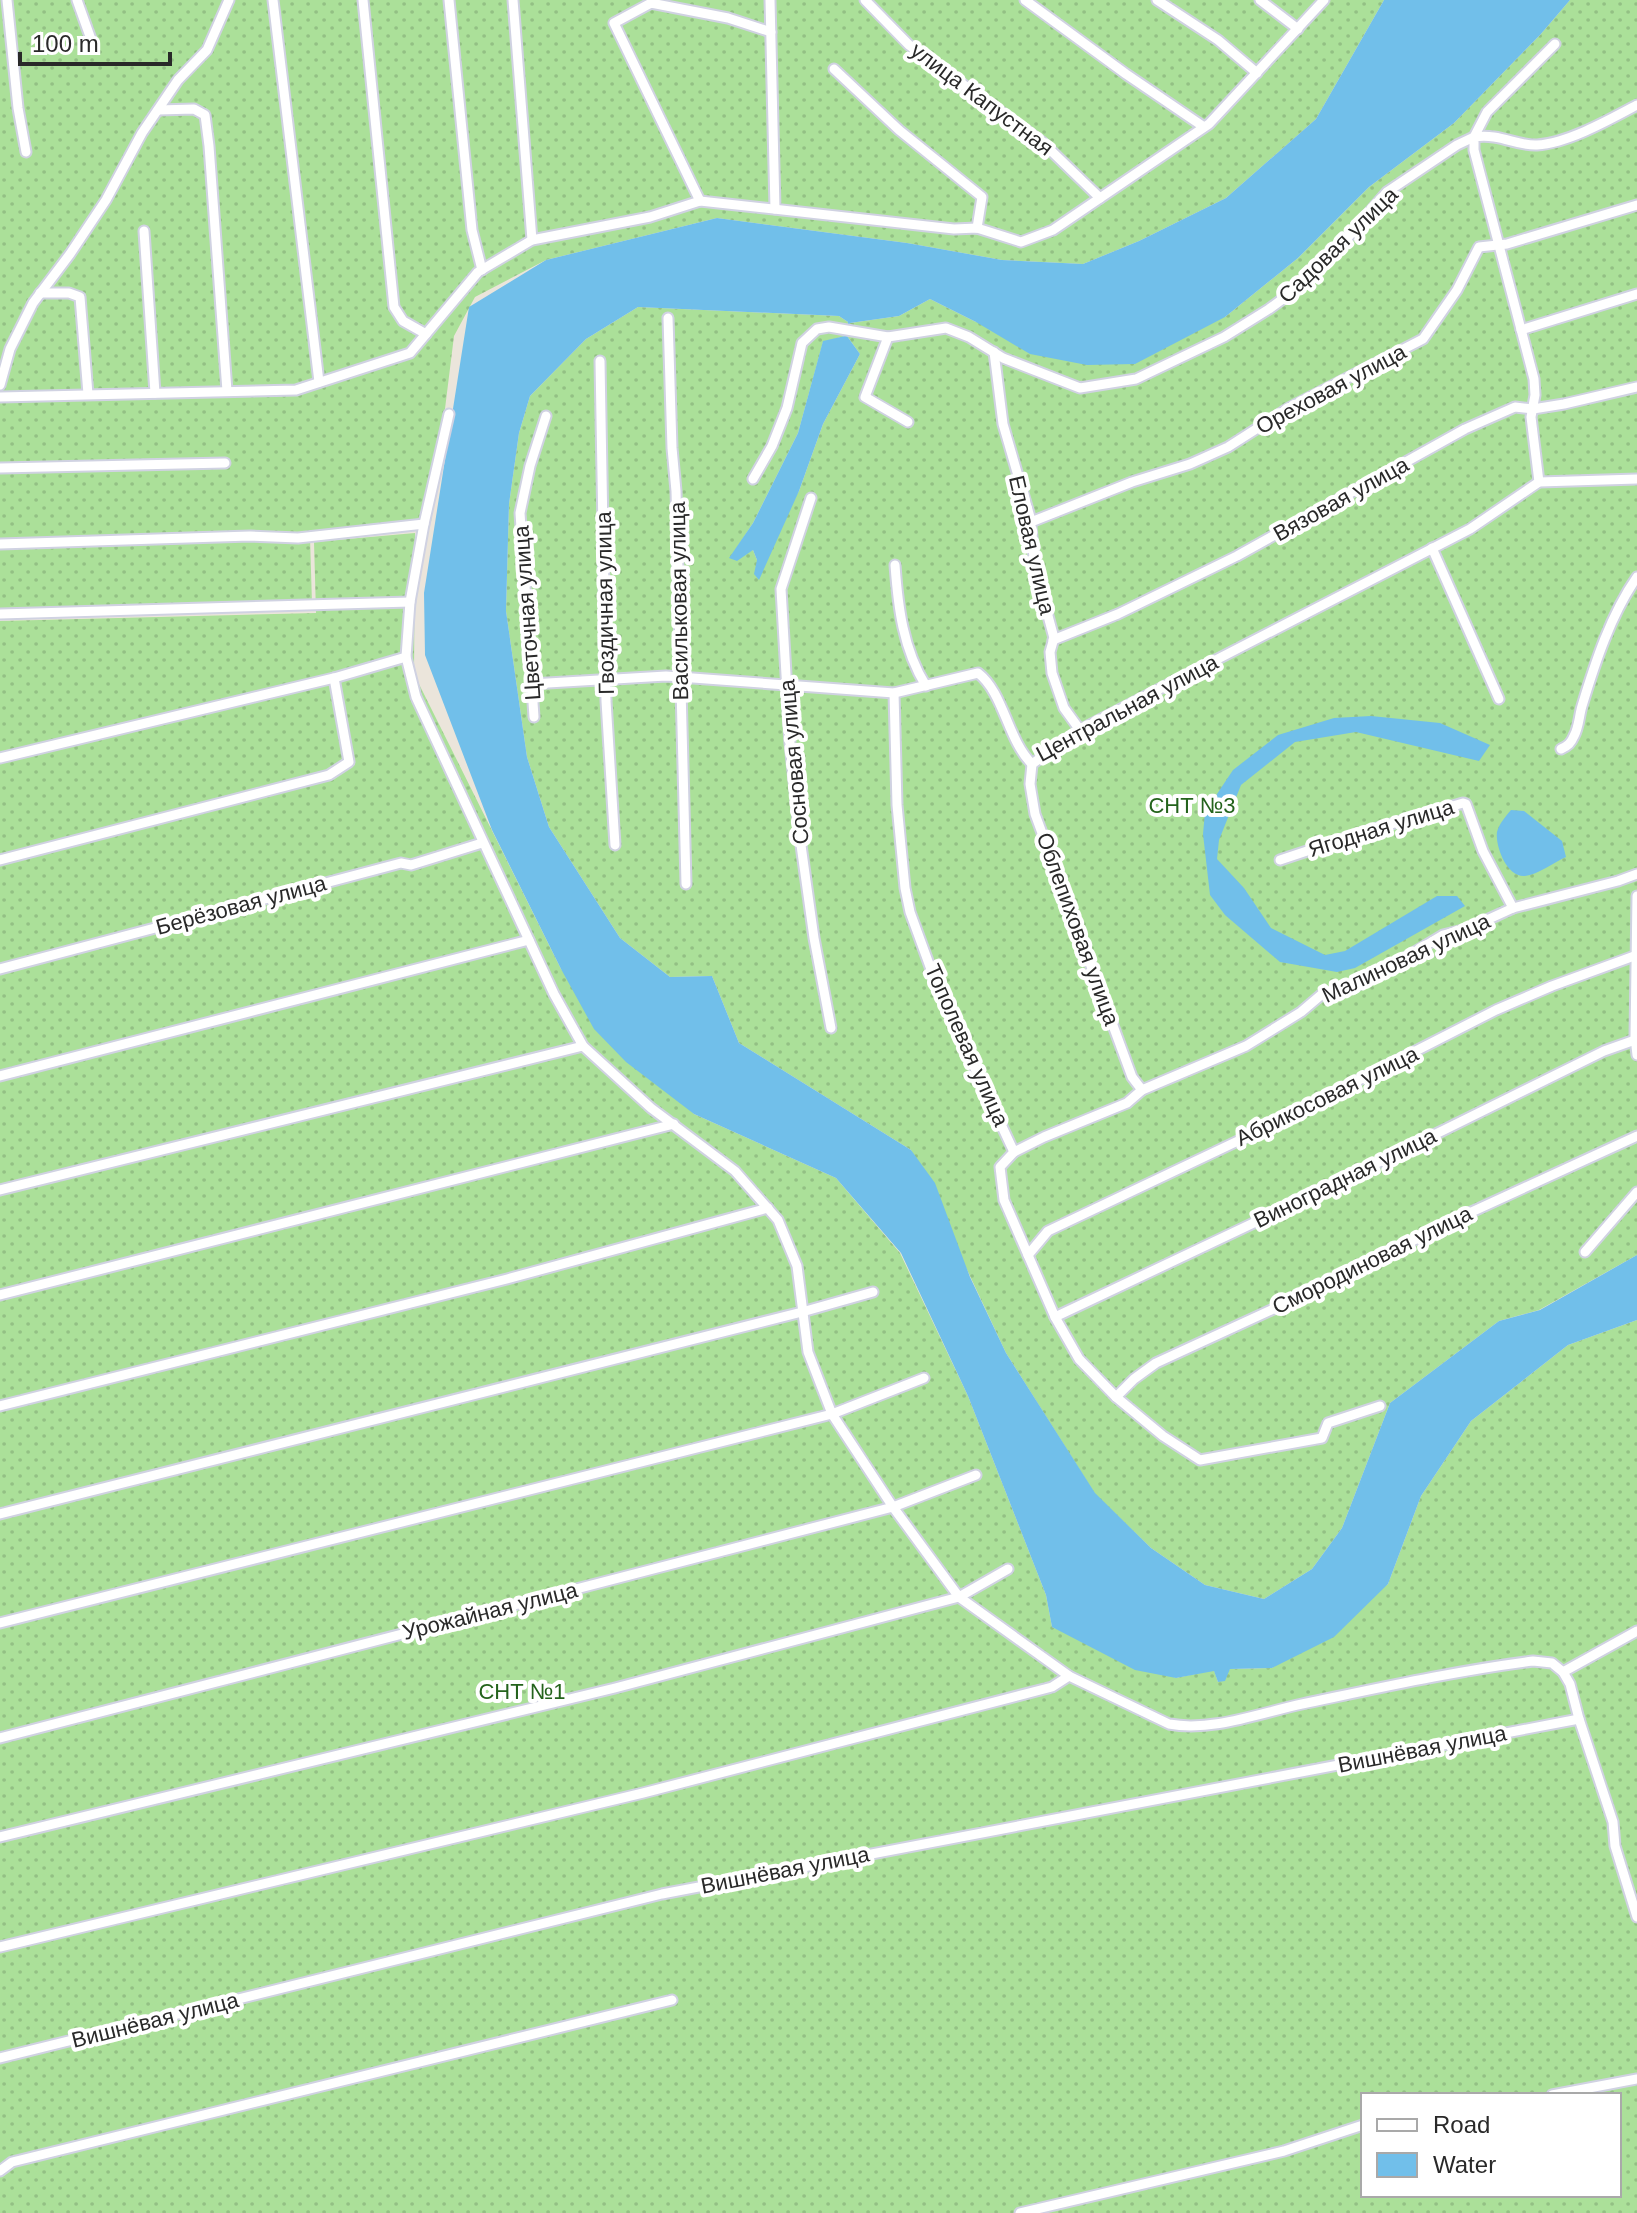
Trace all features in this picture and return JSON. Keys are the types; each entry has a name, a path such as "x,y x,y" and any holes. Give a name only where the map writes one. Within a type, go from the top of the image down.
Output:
{"street":[{"path":"7,0 18,108 26,152"},
{"path":"77,0 92,42"},
{"path":"0,385 10,349 40,293 106,200 178,80 207,50 229,0"},
{"path":"273,0 319,382"},
{"path":"363,0 394,307 403,321 426,334"},
{"path":"449,0 472,230 482,270"},
{"path":"513,0 532,240"},
{"path":"770,0 775,209"},
{"name":"улица Капустная","path":"865,0 909,45 1042,142 1100,198"},
{"path":"1025,0 1204,127"},
{"path":"1157,0 1218,40 1257,73"},
{"path":"1260,0 1298,29"},
{"path":"0,397 296,390 410,353 482,270 532,240 650,217 700,201 954,229 977,228 1021,242 1053,230 1204,127 1324,0"},
{"path":"700,201 614,23 650,2 728,18 771,32"},
{"name":"Садовая улица","path":"753,479 772,446 787,408 802,343 817,329 829,327 888,337 946,328 1025,367 1080,388 1136,379 1191,355 1269,309 1299,287 1387,192 1474,137 1487,112 1555,44"},
{"path":"834,69 899,130 982,197 977,228"},
{"path":"1637,105 1553,142 1533,145 1486,135 1474,137 1474,150 1534,379 1531,417 1539,482 1637,479"},
{"path":"158,110 194,109 205,115 227,391"},
{"name":"Ореховая улица","path":"1031,522 1228,447 1289,408 1423,339 1457,290 1479,247 1558,231 1637,205"},
{"path":"144,231 155,393"},
{"path":"40,293 69,293 80,297 88,394"},
{"path":"1521,330 1637,294"},
{"name":"Васильковая улица","path":"668,318 676,491 686,884"},
{"path":"888,337 865,397 908,422"},
{"name":"Еловая улица","path":"994,352 1003,424 1031,522 1035,568 1053,640 1050,652 1052,673 1064,708 1080,730"},
{"name":"Гвоздичная улица","path":"600,361 606,679 615,845"},
{"name":"Вязовая улица","path":"1053,640 1118,614 1237,556 1465,429 1515,407 1533,409 1637,387"},
{"path":"449,414 410,602 406,657 416,697 554,994 583,1046 651,1108 735,1171 778,1220 797,1266 808,1352 832,1414 893,1507 959,1597 1069,1676 1169,1724 1187,1727 1487,1667 1533,1661 1552,1663 1563,1672 1570,1684 1613,1822 1615,1846 1637,1917"},
{"name":"Цветочная улица","path":"534,717 520,513 530,466 546,416"},
{"path":"0,468 225,463"},
{"name":"Центральная улица","path":"531,684 680,677 894,693 978,673 988,680 1011,734 1032,764 1080,730 1470,529 1539,482"},
{"name":"Сосновая улица","path":"811,498 781,589 800,838 831,1028"},
{"path":"0,544 250,536 298,538 424,524"},
{"path":"1432,548 1499,699"},
{"path":"895,565 905,637 926,686"},
{"path":"1561,749 1570,745 1576,733 1604,645 1637,577"},
{"path":"0,614 410,602"},
{"path":"0,758 334,678 406,657"},
{"path":"0,860 329,775 349,762 334,678"},
{"name":"Тополевая улица","path":"894,693 897,805 910,912 940,994 1014,1152 1000,1167 1004,1200 1055,1317 1079,1359 1116,1397 1163,1436 1200,1460 1322,1438 1328,1423 1380,1406"},
{"name":"Облепиховая улица","path":"1032,764 1030,784 1035,814 1132,1077 1142,1090"},
{"name":"Ягодная улица","path":"1280,860 1463,803 1483,851 1513,908"},
{"name":"Берёзовая улица","path":"0,969 401,863 411,865 482,843"},
{"name":"Малиновая улица","path":"1014,1152 1127,1103 1142,1090 1246,1046 1301,1012 1321,995 1350,989 1443,935 1467,929 1513,908 1637,874"},
{"path":"1637,896 1637,1055"},
{"path":"0,1076 529,940"},
{"name":"Абрикосовая улица","path":"1028,1255 1048,1231 1261,1130 1496,1010 1637,955"},
{"name":"Виноградная улица","path":"1055,1317 1296,1203 1575,1064 1635,1040"},
{"path":"0,1190 583,1046"},
{"path":"0,1295 674,1124"},
{"name":"Смородиновая улица","path":"1116,1397 1156,1363 1637,1136"},
{"path":"1585,1252 1637,1192"},
{"path":"0,1406 507,1279 768,1208"},
{"path":"0,1514 873,1292"},
{"path":"0,1623 832,1414 924,1378"},
{"name":"Урожайная улица","path":"0,1738 893,1507 976,1475"},
{"path":"0,1837 615,1688 959,1597 1008,1569"},
{"path":"1563,1672 1637,1631"},
{"path":"0,1947 643,1793 1052,1687 1069,1676"},
{"name":"Вишнёвая улица","path":"0,2058 662,1894 1579,1719"},
{"path":"0,2171 12,2162 672,2000"},
{"path":"1563,2093 1637,2079"},
{"path":"1020,2213 1284,2151 1361,2126"}],"green space":[{"path":"0,0 1384,0 1316,119 1226,198 1139,241 1083,264 1002,260 907,243 717,218 546,260 475,297 454,336 431,522 310,537 312,604 0,613"},
{"name":"СНТ №3","path":"1570,0 1637,0 1637,1255 1539,1310 1499,1321 1390,1403 1342,1528 1312,1569 1264,1599 1205,1585 1151,1548 1095,1494 1006,1353 911,1150 739,1043 712,976 670,977 620,938 549,827 527,757 506,611 509,504 519,433 530,396 586,339 638,307 839,316 848,322 845,336 823,342 798,433 753,523 730,558 753,550 757,560 799,491 823,424 860,354 847,336 850,323 899,316 930,299 976,322 1225,317 1298,258 1369,187 1454,123"},
{"name":"СНТ №1","path":"415,533 414,674 561,969 694,1114 836,1178 900,1253 968,1396 1046,1595 1052,1627 1176,1678 1214,1670 1218,1682 1230,1669 1272,1668 1388,1584 1421,1496 1471,1421 1568,1345 1637,1320 1637,2213 0,2213 0,621 316,613 314,542"}],"water":[{"path":"1384,0 1570,0 1454,123 1369,187 1298,258 1225,317 1135,364 1087,365 1030,354 930,299 899,316 850,323 847,336 860,354 823,424 799,491 759,580 754,574 757,560 753,550 737,561 729,558 753,523 798,433 823,341 845,336 848,322 839,316 638,307 586,339 530,396 519,433 509,504 506,611 527,757 549,827 620,938 670,977 712,976 739,1043 911,1150 935,1183 970,1277 1006,1353 1095,1493 1151,1548 1205,1585 1264,1599 1312,1569 1342,1528 1390,1403 1499,1321 1540,1310 1637,1255 1637,1320 1568,1345 1471,1421 1421,1496 1388,1584 1334,1637 1272,1668 1230,1669 1225,1681 1218,1682 1214,1671 1176,1678 1135,1670 1052,1627 1046,1595 968,1396 901,1253 836,1178 694,1114 626,1062 594,1029 492,830 425,655 424,593 469,307 546,260 717,218 907,243 1002,260 1083,264 1139,241 1226,198 1316,119"},
{"path":"1371,716 1440,723 1490,745 1479,761 1356,732 1295,742 1241,785 1219,840 1217,859 1244,888 1271,928 1325,955 1345,951 1437,896 1457,896 1465,906 1355,968 1337,972 1280,962 1225,915 1210,895 1203,834 1205,812 1233,770 1278,735 1334,718"},
{"path":"1511,810 1524,811 1562,841 1566,857 1530,875 1513,872 1500,853 1497,838 1499,826"}]}
